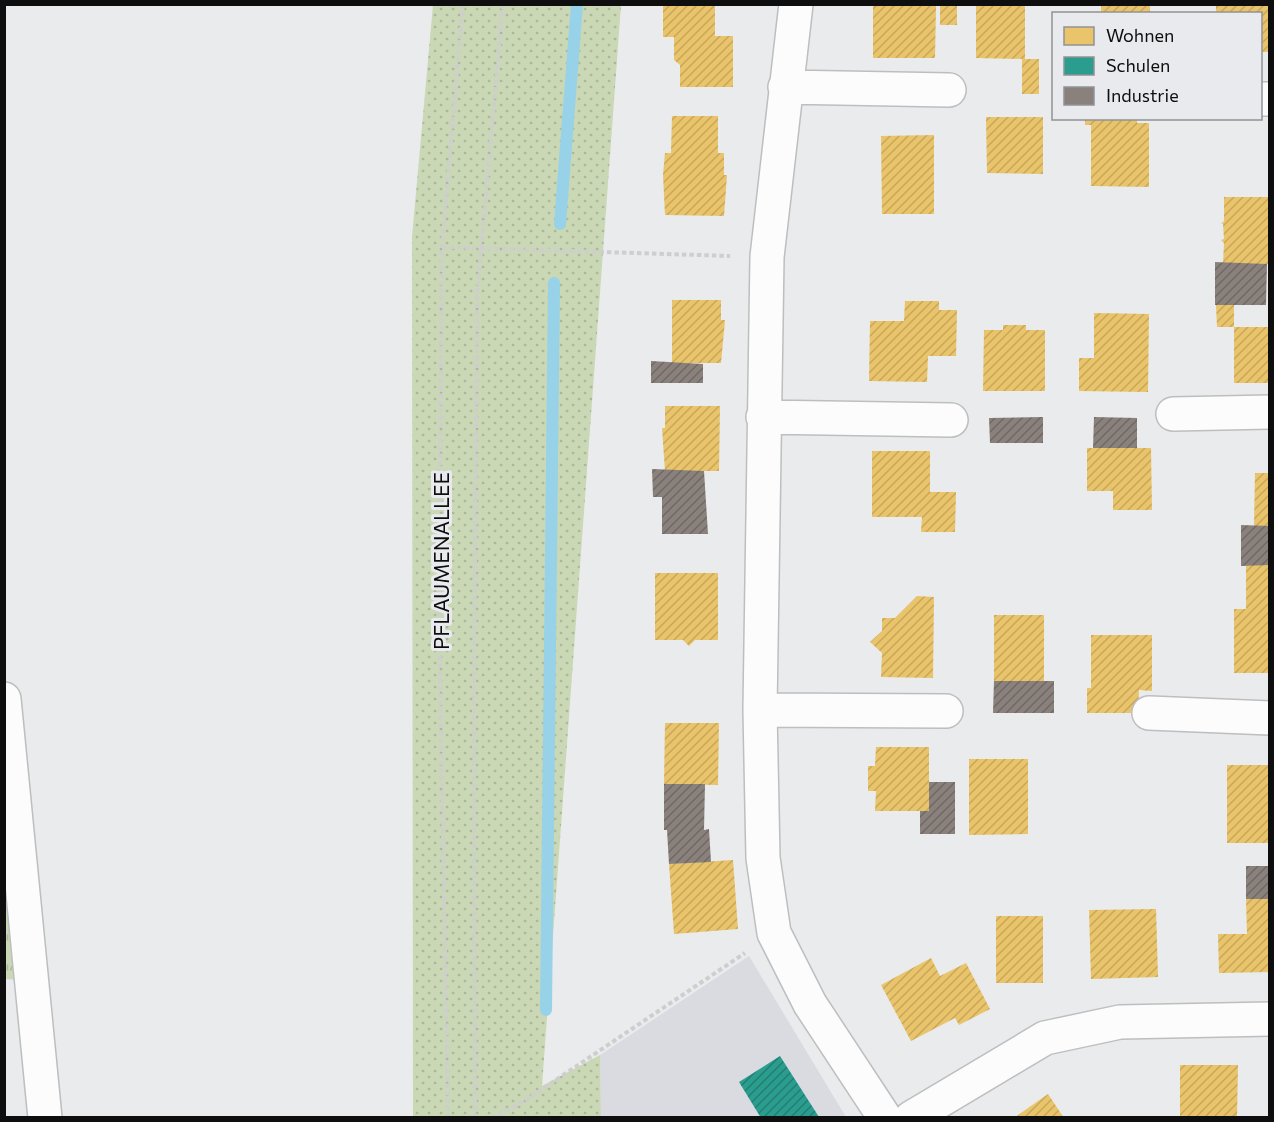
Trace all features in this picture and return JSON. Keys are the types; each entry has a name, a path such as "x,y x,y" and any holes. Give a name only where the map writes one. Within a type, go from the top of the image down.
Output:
{"street":[{"path":"796,4 767,257 760,710 763,858 774,933 810,1004 885,1118"},
{"path":"785,87 949,90"},
{"path":"1173,414 1269,412"},
{"path":"763,417 951,420"},
{"path":"4,699 45,1118"},
{"path":"760,710 946,711"},
{"path":"1149,713 1269,718"},
{"path":"911,1118 1046,1038 1120,1022 1269,1019"}],"path":[{"name":"PFLAUMENALLEE","path":"448,1118 439,612 442,247 463,4"},
{"path":"475,1118 474,696 477,296 503,4"},
{"path":"442,247 767,257"},
{"path":"492,1118 523,1102 774,933"}],"shaded area":[{"path":"749,956 846,1117 601,1117 600,1055"}],"green space":[{"path":"433,5 621,5 542,1086 600,1055 601,1117 413,1117 412,237"},
{"path":"5,788 20,980 5,979"}],"building: Wohnen":[{"path":"663,4 715,4 715,36 733,36 733,87 680,87 680,65 674,60 674,37 663,37"},
{"path":"940,4 957,4 957,25 940,25"},
{"path":"976,4 1025,4 1025,59 1039,59 1039,94 1022,94 1022,59 976,58"},
{"path":"1101,4 1150,4 1150,12 1101,12"},
{"path":"1216,4 1270,4 1270,52 1262,52 1262,12 1216,12"},
{"path":"873,6 936,6 935,58 873,58"},
{"path":"672,116 718,116 718,153 724,153 724,175 727,175 724,216 665,215 663,175 665,153 671,153"},
{"path":"986,117 1043,117 1043,174 987,173"},
{"path":"1085,120 1137,120 1137,123 1149,123 1149,187 1091,186 1091,125 1085,125"},
{"path":"934,135 934,214 882,214 881,136"},
{"path":"1224,197 1270,197 1270,264 1223,264 1224,243 1221,240 1224,239 1223,224 1221,224 1224,221"},
{"path":"672,300 721,300 721,320 725,320 721,363 672,363"},
{"path":"905,301 939,301 939,310 957,310 956,356 928,356 927,382 869,381 870,321 904,321"},
{"path":"1216,305 1234,305 1234,327 1217,327"},
{"path":"1094,313 1149,314 1148,392 1079,391 1079,358 1094,358"},
{"path":"1003,325 1026,325 1026,330 1045,330 1045,391 983,391 984,330 1003,330"},
{"path":"1234,327 1270,327 1270,383 1234,383"},
{"path":"665,406 720,406 719,471 665,471 662,428 665,428"},
{"path":"1087,448 1151,448 1152,510 1113,510 1113,491 1087,491"},
{"path":"872,451 930,451 930,492 956,492 955,532 921,532 922,517 872,517"},
{"path":"1255,473 1270,473 1270,526 1254,526"},
{"path":"1246,565 1270,565 1270,673 1234,673 1234,609 1246,609"},
{"path":"655,573 718,573 718,640 695,640 689,646 683,640 655,640"},
{"path":"917,596 934,597 933,678 881,677 882,653 870,642 882,631 882,618 895,618"},
{"path":"994,615 1044,615 1044,681 994,681"},
{"path":"1091,635 1152,635 1152,691 1139,690 1138,713 1087,713 1087,688 1091,688"},
{"path":"665,723 719,723 718,785 664,784"},
{"path":"876,747 929,747 929,811 875,811 876,791 868,791 868,766 875,766"},
{"path":"969,759 1028,759 1028,834 969,835"},
{"path":"1227,765 1270,765 1270,843 1227,843"},
{"path":"733,860 738,929 674,934 669,864"},
{"path":"1246,899 1270,899 1270,972 1219,973 1218,934 1247,934"},
{"path":"1156,909 1158,977 1091,979 1089,910"},
{"path":"996,916 1043,916 1043,983 996,983"},
{"path":"931,958 940,976 966,963 990,1009 959,1025 955,1018 911,1041 881,985"},
{"path":"1180,1065 1238,1065 1237,1118 1180,1118"},
{"path":"1048,1094 1064,1118 1014,1118"}],"building: Schulen":[{"path":"780,1056 819,1117 761,1118 739,1082"}],"building: Industrie":[{"path":"1215,262 1267,264 1266,305 1215,305"},
{"path":"651,361 703,364 703,383 651,383"},
{"path":"1043,417 1043,443 990,443 989,418"},
{"path":"1094,417 1137,418 1137,448 1093,448"},
{"path":"652,469 704,471 708,534 662,534 662,497 653,497"},
{"path":"1241,525 1270,526 1270,565 1241,566"},
{"path":"994,681 1054,681 1054,713 993,713"},
{"path":"929,782 955,782 955,834 920,834 920,811 929,811"},
{"path":"664,784 705,784 704,830 709,829 711,862 669,864 667,830 664,830"},
{"path":"1246,866 1270,866 1270,899 1246,899"}],"waterway":[{"path":"560,224 577,4"},
{"path":"546,1010 554,283"}]}
